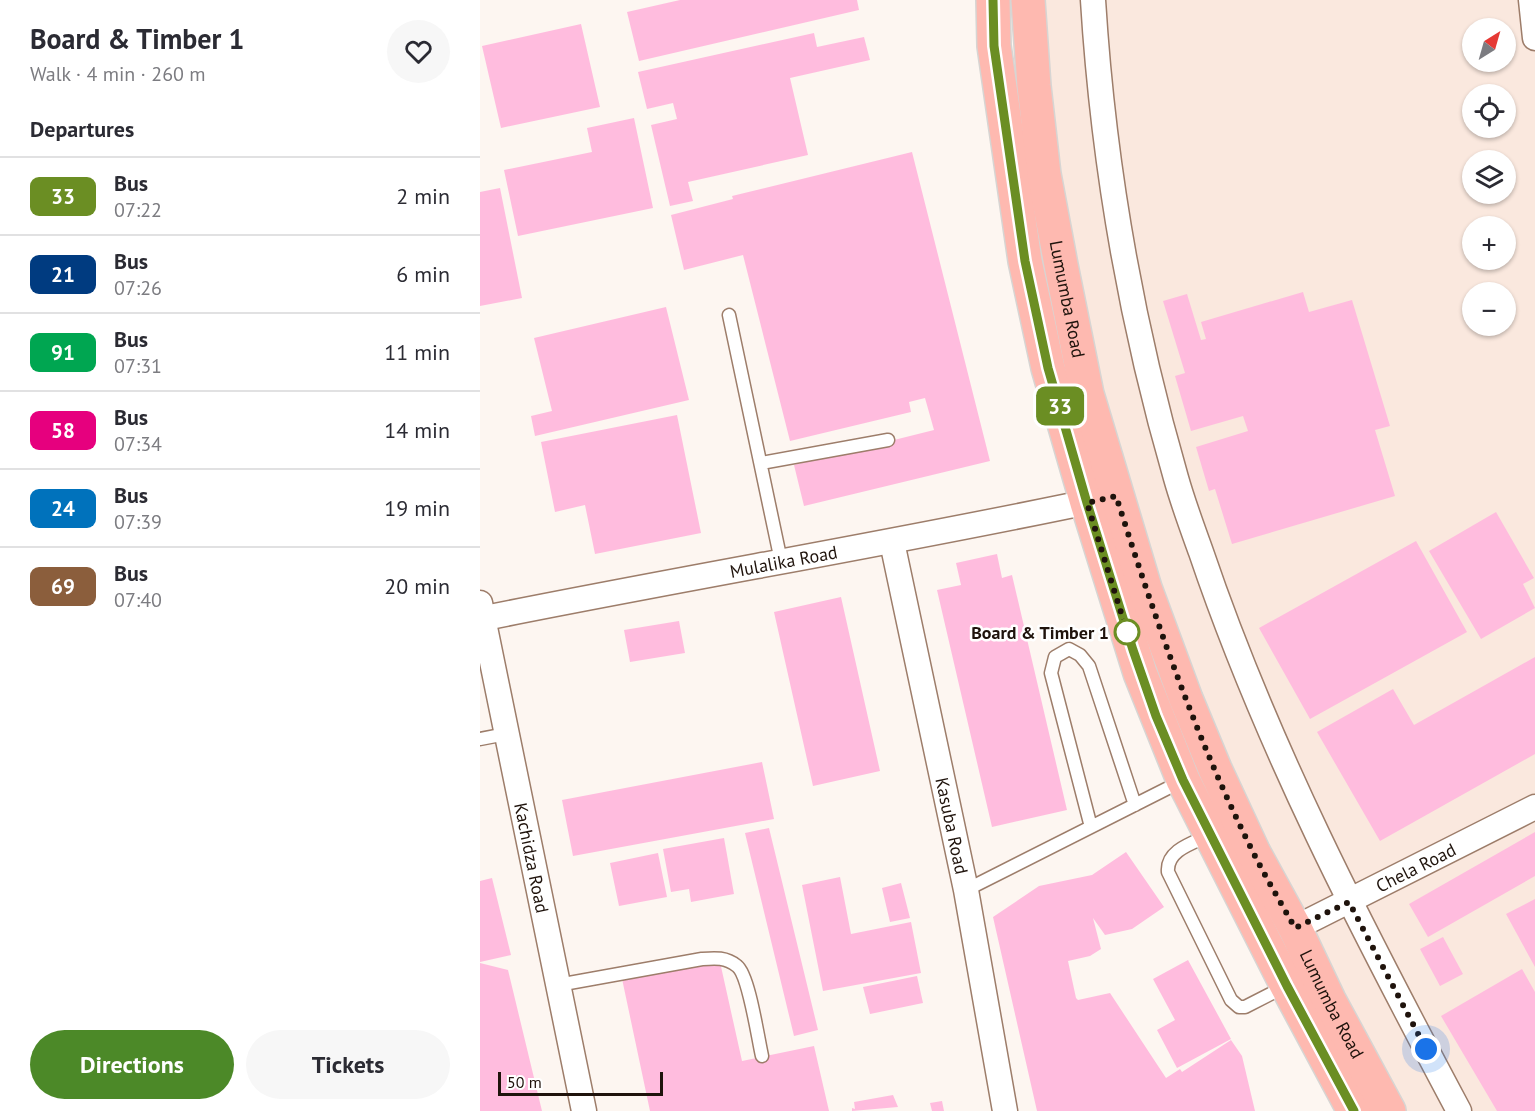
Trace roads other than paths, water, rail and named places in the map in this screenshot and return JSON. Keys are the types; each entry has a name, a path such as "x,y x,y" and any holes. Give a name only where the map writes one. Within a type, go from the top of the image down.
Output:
{"main road":[{"name":"Lumumba Road","path":"993,0 994,46 1025,261 1048,368 1102,500 1145,588 1194,720 1254,853 1389,1111"},
{"name":"Lumumba Road","path":"1028,0 1034,86 1044,174 1087,394 1102,500 1140,673 1183,780 1287,986 1354,1111"}],"street":[{"path":"1093,0 1108,162 1151,389 1177,481 1247,678 1297,793 1349,902 1459,1111"},
{"path":"1531,0 1535,38"},
{"name":"Mulalika Road","path":"481,613 892,542 1102,500"},
{"name":"Kasuba Road","path":"892,542 966,890 1005,1111"},
{"name":"Kachidza Road","path":"481,613 584,1111"},
{"name":"Chela Road","path":"1295,928 1535,807"}],"lane":[{"path":"729,315 781,561"},
{"path":"760,463 888,440"},
{"path":"1091,827 1051,673 1055,657 1069,649 1080,655 1089,666 1135,805"},
{"path":"480,739 506,734"},
{"path":"966,890 1183,780"},
{"path":"1211,834 1170,856 1167,863 1168,872 1231,1000 1239,1007 1245,1007 1287,986"},
{"path":"558,985 702,959 722,958 739,967 747,983 762,1056"}],"place":[{"name":"Board & Timber 1","path":"1127,632"}]}
